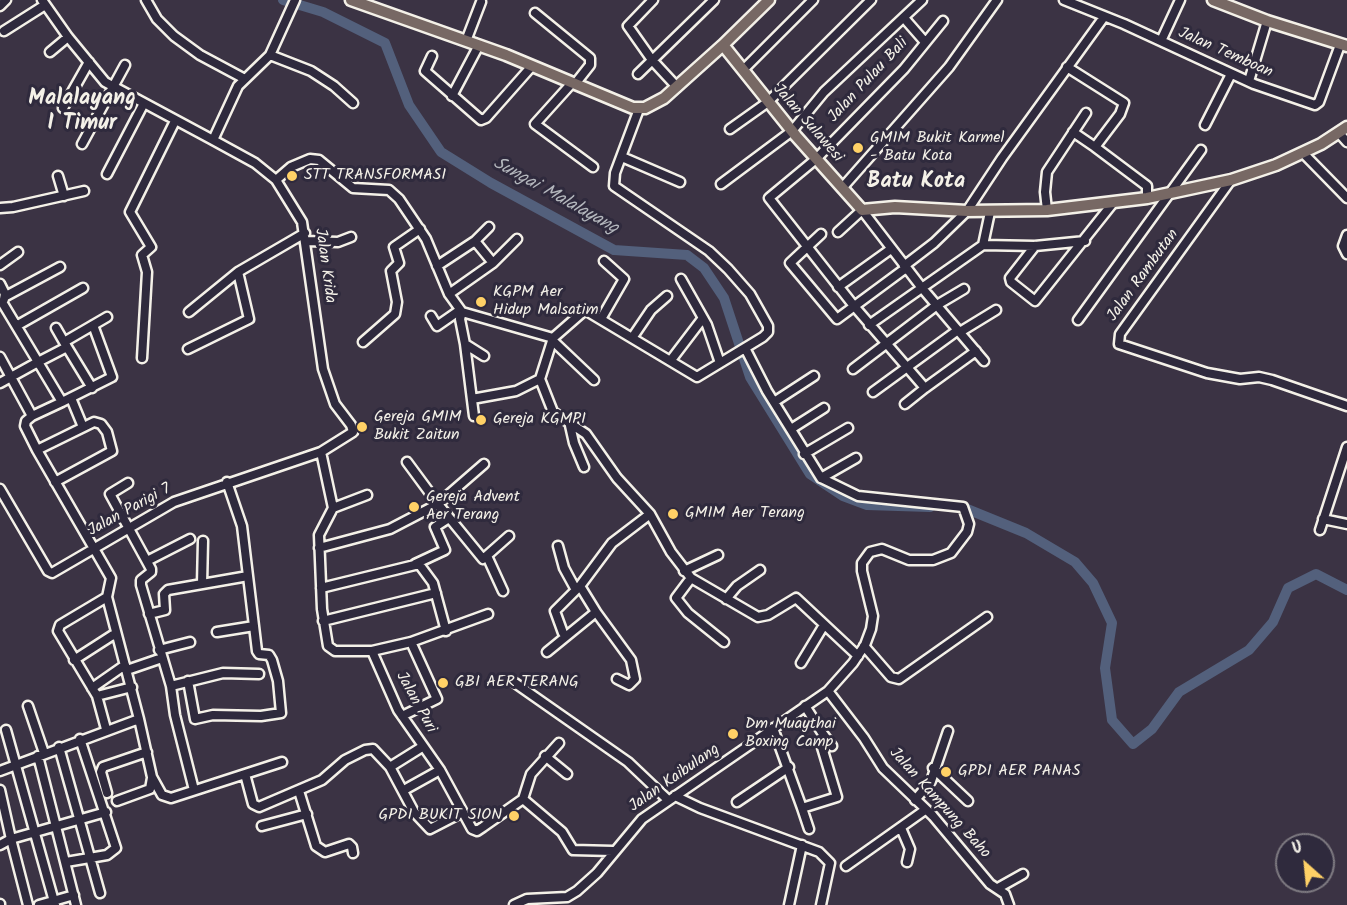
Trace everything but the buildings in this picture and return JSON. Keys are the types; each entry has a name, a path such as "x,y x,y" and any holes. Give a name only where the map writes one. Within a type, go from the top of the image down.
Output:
{"main road":[{"path":"354,0 478,45 639,109 657,103 677,87 769,0"},
{"path":"1213,0 1267,21 1344,45"},
{"name":"Jalan Sulawesi","path":"723,45 792,131 862,210"},
{"path":"862,210 895,207 990,212 1113,204 1231,180 1303,153 1344,134"}],"street":[{"path":"0,6 6,0"},
{"path":"146,0 157,19 174,36 200,55 243,78"},
{"path":"213,140 243,78 270,55 295,0"},
{"path":"653,0 628,27 652,60 677,87"},
{"path":"638,74 714,0"},
{"path":"743,70 813,0"},
{"path":"730,129 768,102 871,0"},
{"path":"721,184 792,131 824,92 922,0"},
{"path":"843,187 950,67 997,0"},
{"name":"Jalan Temboan","path":"1064,0 1079,3 1104,17 1231,74 1317,105 1344,45"},
{"path":"1161,41 1180,0"},
{"path":"4,31 44,2"},
{"name":"Jalan Krida","path":"44,2 96,73 143,105 255,163 276,180 297,213 305,237 323,369 335,404 353,430 342,441 321,452"},
{"path":"466,41 481,2"},
{"path":"535,13 590,58 590,65 535,124 594,167"},
{"path":"821,234 790,262 837,319 905,267 967,212 1104,17"},
{"path":"904,18 925,42"},
{"name":"Jalan Pulau Bali","path":"807,247 769,198 816,159 904,69 943,21"},
{"path":"1249,81 1267,21"},
{"path":"50,52 68,37"},
{"path":"453,96 478,45"},
{"path":"270,55 310,71 334,86 353,103"},
{"path":"432,56 425,71 483,120 532,66"},
{"path":"63,108 89,62"},
{"path":"82,144 112,86 126,65"},
{"path":"1067,67 1125,105 1095,147"},
{"path":"1205,124 1231,74"},
{"path":"107,174 143,105"},
{"path":"639,109 613,180 615,188 709,251 750,294 768,330 763,337 697,377 601,319 583,311 553,340 540,379 553,412 586,434 617,478 650,514 684,571 691,578 763,617 796,598 858,656"},
{"path":"1047,210 1045,177 1086,113"},
{"path":"142,358 147,272 142,255 151,247 143,230 131,217 132,206 175,121"},
{"path":"1073,132 1146,184 1149,190 1147,198"},
{"path":"1078,320 1201,150"},
{"path":"1303,153 1347,198"},
{"path":"622,157 680,182"},
{"path":"276,180 291,167 310,159 327,163 353,188 389,190 399,199 420,230 449,294 461,311 553,340 594,380"},
{"path":"58,176 64,196"},
{"name":"Jalan Rambutan","path":"1231,180 1120,334 1119,344 1207,373 1240,379 1259,377 1272,380 1347,406"},
{"path":"0,208 84,190"},
{"path":"1035,246 1010,278 1011,282 1035,301 1113,204"},
{"path":"838,232 862,210 905,267 984,361"},
{"path":"983,245 990,212"},
{"path":"437,266 475,242 489,227"},
{"path":"363,342 395,314 397,302 391,271 399,263 394,247 420,230"},
{"path":"1347,235 1342,246 1347,254"},
{"path":"189,312 238,272 305,237 338,242 351,237"},
{"path":"449,294 493,263 517,239"},
{"path":"869,325 983,245 1035,246 1085,241"},
{"path":"475,242 493,263"},
{"path":"807,247 869,325 925,388"},
{"path":"838,287 891,249"},
{"path":"0,265 18,252"},
{"path":"601,319 624,279 604,261"},
{"path":"2,301 60,267"},
{"path":"188,349 249,319 238,272"},
{"path":"681,279 703,318 720,363"},
{"path":"0,284 2,301 62,402"},
{"path":"18,325 83,288"},
{"path":"853,369 937,305 964,289"},
{"path":"632,338 651,310 667,296"},
{"path":"873,392 905,366 996,310"},
{"path":"431,316 437,326 461,311"},
{"path":"461,311 460,319 474,416"},
{"path":"0,383 38,362 107,317"},
{"path":"671,360 703,318"},
{"path":"93,325 112,375 92,388 33,416 26,421 25,426 112,582 107,597 132,687 152,777 158,791 166,798 282,762"},
{"path":"56,328 92,388"},
{"path":"465,344 484,356"},
{"path":"744,348 804,454 821,478 856,458"},
{"path":"905,404 976,351"},
{"path":"0,357 33,416"},
{"path":"774,402 814,375"},
{"path":"472,399 520,390 540,379"},
{"path":"71,398 83,427"},
{"path":"791,429 824,408"},
{"path":"37,450 94,422 101,424 111,440 112,451 55,482"},
{"path":"569,422 574,443 584,467"},
{"path":"804,454 848,428"},
{"path":"1320,530 1347,447"},
{"path":"321,452 333,508 319,535 323,621 326,642 331,649 345,652 372,651 446,631 488,614"},
{"name":"Jalan Parigi 7","path":"0,489 50,573 174,502 321,452"},
{"path":"407,462 480,558 488,556 509,536"},
{"path":"319,548 390,529 438,504 484,464"},
{"name":"Jalan Kaibulang","path":"514,905 538,896 571,895 597,873 642,819 828,691 864,646 873,616 863,579 862,563 870,552 882,549 909,560 942,558 958,546 969,524 966,509 944,503 858,496 821,478"},
{"path":"128,483 110,493 152,571 141,582 171,686 175,715 195,790"},
{"path":"188,681 195,719 213,715 247,717 279,714 278,681 270,656 257,652 240,518 227,483"},
{"path":"333,508 367,495"},
{"path":"562,633 555,611 578,588 612,543 650,514"},
{"path":"321,588 414,564 445,550 435,527 449,518"},
{"path":"1323,519 1347,524"},
{"path":"147,561 190,539"},
{"path":"202,584 203,541"},
{"path":"558,546 564,568 631,660 635,680 629,685 617,679"},
{"path":"684,571 718,555"},
{"path":"488,556 503,591"},
{"path":"414,564 419,564 425,570 436,593 446,631"},
{"path":"726,599 737,586 760,570"},
{"path":"149,614 165,610 164,594 168,590 248,576"},
{"path":"691,578 675,598 688,613 724,642"},
{"path":"323,621 436,593"},
{"path":"106,729 94,692 58,628 107,597"},
{"path":"549,607 567,601"},
{"path":"547,652 596,612"},
{"path":"864,646 896,680 987,617"},
{"path":"801,663 824,625"},
{"path":"217,632 254,626"},
{"path":"74,660 116,633"},
{"path":"94,692 126,668 190,642"},
{"path":"402,716 437,699 411,642"},
{"name":"Jalan Puri","path":"372,651 402,716 440,770 470,826 477,831 523,799"},
{"path":"171,686 223,673 259,674"},
{"path":"515,683 628,762 672,798 819,852 830,863 821,905"},
{"path":"94,692 132,687"},
{"name":"Jalan Kampung Baho","path":"828,691 864,738 883,768 925,810 990,884 998,888 1009,905"},
{"path":"28,706 76,905"},
{"path":"806,706 832,746"},
{"path":"0,771 106,729 139,719"},
{"path":"773,728 789,767 809,829"},
{"path":"6,730 18,764 54,903"},
{"path":"915,800 929,784 948,731"},
{"path":"802,808 837,797 821,744 823,734"},
{"path":"66,862 106,855 116,848 80,739"},
{"path":"559,743 531,774 523,799 562,832 573,850 613,851"},
{"path":"58,747 100,893"},
{"path":"390,767 422,747"},
{"path":"245,774 256,807 322,780 345,760 369,748 379,753 390,767 414,812 430,829 464,812"},
{"path":"107,793 101,772 103,767 147,752"},
{"path":"545,756 567,774"},
{"path":"737,802 789,767"},
{"path":"933,768 968,801"},
{"path":"404,790 440,770"},
{"path":"117,801 150,789 152,777"},
{"path":"0,790 28,905"},
{"path":"299,791 314,842 320,850 325,852 349,844 352,847 352,853"},
{"path":"846,866 925,810"},
{"path":"0,845 11,839 106,812"},
{"path":"262,826 307,814"},
{"path":"901,828 910,849 907,862"},
{"path":"789,905 802,845"},
{"path":"998,888 1023,874"},
{"path":"39,905 54,903 74,895"}],"waterway":[{"name":"Sungai Malalayang","path":"283,0 323,12 385,43 409,105 441,152 491,183 614,250 687,255 704,268 724,298 750,377 810,474 843,496 867,505 930,507"},
{"name":"Sungai Malalayang","path":"955,507 962,507 1026,533 1075,562 1093,583 1112,623 1105,668 1112,720 1133,744 1152,729 1179,692 1249,650 1273,622 1288,588 1316,574 1347,590"}],"place":[{"name":"GMIM Bukit Karmel - Batu Kota","path":"858,148"},
{"name":"STT TRANSFORMASI","path":"292,176"},
{"name":"KGPM Aer Hidup Malsatim","path":"481,302"},
{"name":"Gereja KGMPI","path":"481,420"},
{"name":"Gereja GMIM Bukit Zaitun","path":"362,427"},
{"name":"Gereja Advent Aer Terang","path":"414,507"},
{"name":"GMIM Aer Terang","path":"673,514"},
{"name":"GBI AER TERANG","path":"443,683"},
{"name":"Dm Muaythai Boxing Camp","path":"733,734"},
{"name":"GPDI AER PANAS","path":"946,772"},
{"name":"GPDI BUKIT SION","path":"514,816"}],"district":[{"name":"Malalayang I Timur","path":"82,112"},
{"name":"Batu Kota","path":"916,183"}]}
